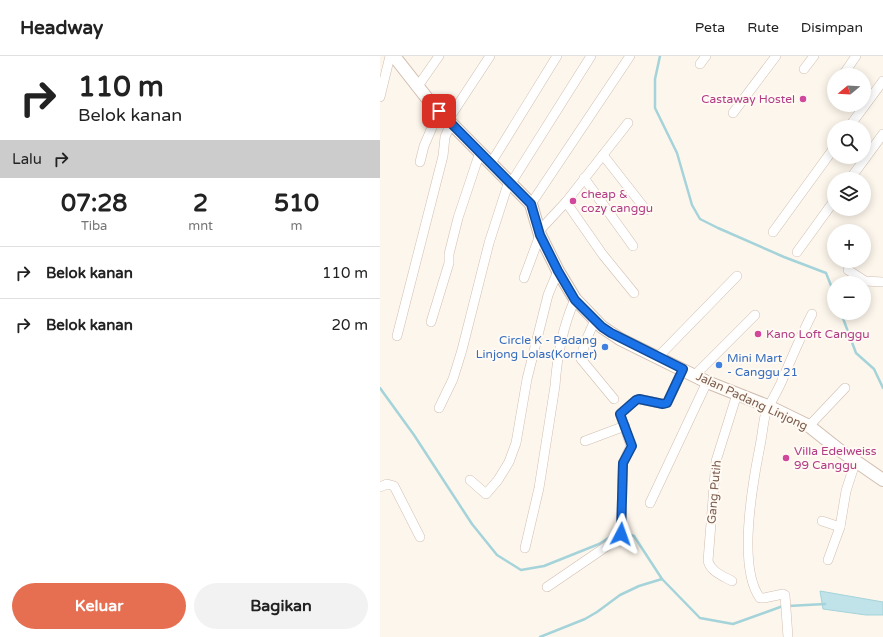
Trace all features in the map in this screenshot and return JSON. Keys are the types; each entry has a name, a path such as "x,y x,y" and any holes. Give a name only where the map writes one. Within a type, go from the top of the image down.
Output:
{"street":[{"path":"418,86 439,56"},
{"path":"396,336 443,156 445,137 450,122 490,56"},
{"path":"491,163 557,56"},
{"path":"439,408 453,379 462,350 489,243 510,182 591,56"},
{"path":"531,204 630,56"},
{"path":"700,64 706,56"},
{"path":"733,113 776,56"},
{"path":"804,69 814,56"},
{"path":"848,68 856,56"},
{"path":"380,97 395,57"},
{"name":"Jalan Padang Linjong","path":"395,57 439,111 531,204 540,233 558,271 575,300 602,327 620,339 707,382 770,407 809,426 838,449 883,480"},
{"path":"854,120 883,80"},
{"path":"420,162 424,146 439,111"},
{"path":"524,278 540,233 628,123"},
{"path":"855,172 883,134"},
{"path":"431,322 449,263 449,254 458,218 480,152"},
{"path":"603,155 646,210"},
{"path":"773,232 827,158"},
{"path":"584,178 633,246"},
{"path":"566,202 603,255 634,293"},
{"path":"797,252 827,211"},
{"path":"848,270 865,281 883,282"},
{"path":"470,480 486,494 498,480 509,462 516,443 528,379 548,295 558,271"},
{"path":"658,357 737,276"},
{"path":"525,548 539,488 556,386 556,371 565,328 575,300"},
{"path":"788,637 785,609 786,597 783,594 760,598 756,593 749,567 748,519 751,490 766,415 800,336 812,314"},
{"path":"695,375 755,315"},
{"path":"595,320 581,356 614,399"},
{"path":"547,587 613,542 621,534 623,513 623,463 632,446 620,414 636,400 642,399 663,404 667,403 683,369"},
{"path":"650,503 707,382"},
{"path":"809,426 845,388"},
{"name":"Gang Putih","path":"732,581 712,570 709,567 708,561 716,461 737,394"},
{"path":"585,441 625,426"},
{"path":"828,560 840,527 846,491 856,460"},
{"path":"380,486 387,484 394,486 420,537"},
{"path":"822,521 840,527"}],"water":[{"path":"820,591 883,602 883,615 866,615 823,609"}],"waterway":[{"path":"660,56 655,79 655,108 677,153 692,205 700,219 784,257 826,273 827,276"},
{"path":"844,320 856,353 874,369 883,388"},
{"path":"380,388 414,435 472,524 497,555 521,570 544,566 599,544 618,532"},
{"path":"623,533 634,536 662,579 700,618 733,624 783,606"},
{"path":"540,637 585,619 620,595 639,586 662,579"},
{"path":"788,606 825,604"}],"place":[{"name":"Castaway Hostel","path":"803,99"},
{"name":"cheap & cozy canggu","path":"573,201"},
{"name":"Kano Loft Canggu","path":"758,334"},
{"name":"Circle K - Padang Linjong Lolas(Korner)","path":"605,347"},
{"name":"Mini Mart - Canggu 21","path":"719,365"},
{"name":"Villa Edelweiss 99 Canggu","path":"786,458"}],"route":[{"path":"439,111 522,193 531,204 540,235 558,271 575,300 602,327 620,339 683,369 667,403 663,404 639,399 620,414 632,446 623,463 623,513 621,534"}]}
